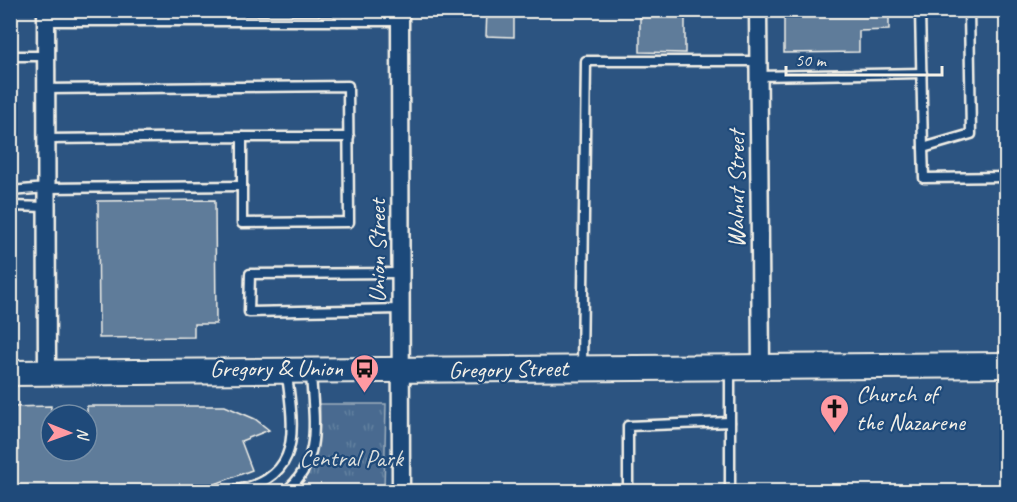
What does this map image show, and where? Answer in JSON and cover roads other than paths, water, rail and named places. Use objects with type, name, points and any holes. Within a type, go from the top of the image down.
[{"type":"main road","name":"Gregory Street","points":[[10,373],[1006,365]]},
{"type":"street","name":"Walnut Street","points":[[758,10],[761,367]]},
{"type":"street","points":[[46,16],[47,373]]},
{"type":"street","name":"Union Street","points":[[400,16],[401,492]]},
{"type":"lane","points":[[111,10],[111,21]]},
{"type":"lane","points":[[338,10],[339,21]]},
{"type":"lane","points":[[920,10],[924,178],[1006,177]]},
{"type":"lane","points":[[923,148],[971,134],[969,10]]},
{"type":"lane","points":[[46,16],[111,21],[339,21],[400,16]]},
{"type":"lane","points":[[10,56],[46,56]]},
{"type":"lane","points":[[582,369],[585,61],[759,69],[922,73]]},
{"type":"lane","points":[[46,90],[348,86],[349,222],[242,223],[242,137]]},
{"type":"lane","points":[[46,139],[349,137]]},
{"type":"lane","points":[[10,191],[47,188],[242,186]]},
{"type":"lane","points":[[10,206],[47,207]]},
{"type":"lane","points":[[401,273],[250,274],[249,312],[401,309]]},
{"type":"lane","points":[[730,367],[730,492]]},
{"type":"lane","points":[[227,492],[260,484],[278,473],[286,462],[292,434],[288,382],[282,372]]},
{"type":"lane","points":[[285,492],[302,474],[310,457],[314,428],[311,372]]},
{"type":"lane","points":[[628,492],[628,426],[730,422]]},
{"type":"place","name":"Gregory & Union","points":[[364,394]]},
{"type":"place","name":"Church of the Nazarene","points":[[835,434]]},
{"type":"park label","name":"Central Park","points":[[351,458]]}]
